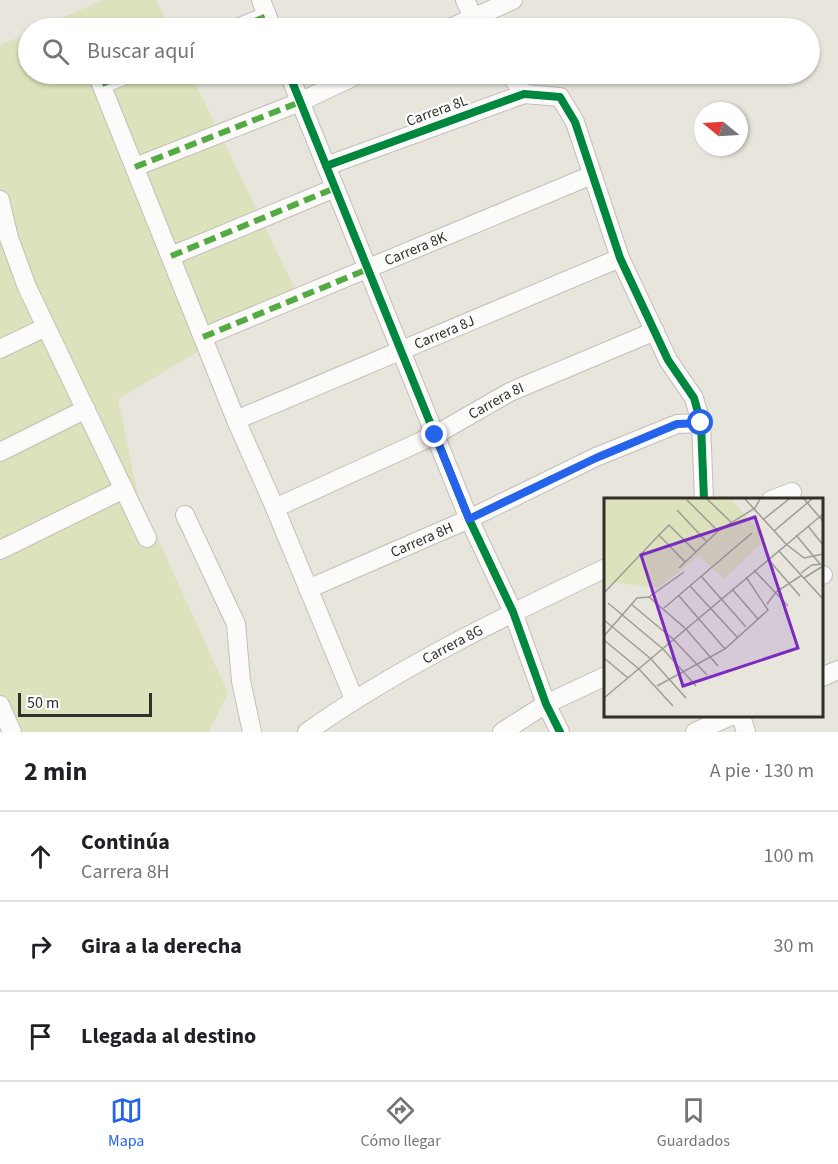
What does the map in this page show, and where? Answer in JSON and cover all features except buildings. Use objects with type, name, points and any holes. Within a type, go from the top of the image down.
[{"type":"street","points":[[465,0],[473,18]]},
{"type":"street","points":[[483,18],[513,0]]},
{"type":"street","points":[[254,18],[268,10]]},
{"type":"street","points":[[102,84],[236,420],[354,699]]},
{"type":"street","points":[[294,84],[469,519],[513,612],[546,704],[560,732]]},
{"type":"street","points":[[135,167],[300,102],[338,84]]},
{"type":"street","points":[[517,84],[524,94]]},
{"type":"street","name":"Carrera 8L","points":[[326,166],[524,94],[560,97],[575,122],[592,175]]},
{"type":"street","points":[[592,175],[621,258],[668,360],[694,398],[701,423],[704,498]]},
{"type":"street","name":"Carrera 8K","points":[[203,337],[592,175]]},
{"type":"street","points":[[171,256],[335,188]]},
{"type":"street","points":[[0,200],[4,240],[147,538]]},
{"type":"street","name":"Carrera 8J","points":[[236,420],[621,258]]},
{"type":"street","points":[[0,349],[46,327]]},
{"type":"street","name":"Carrera 8I","points":[[275,508],[435,435],[510,392],[655,332]]},
{"type":"street","points":[[0,452],[86,409]]},
{"type":"street","name":"Carrera 8H","points":[[308,589],[469,519],[616,449],[677,424],[701,423]]},
{"type":"street","points":[[0,550],[124,489]]},
{"type":"street","points":[[776,498],[792,492]]},
{"type":"street","points":[[185,515],[236,624],[240,681],[252,732]]},
{"type":"street","name":"Carrera 8G","points":[[306,732],[354,699],[513,612],[604,569]]},
{"type":"street","points":[[823,677],[838,670]]},
{"type":"street","points":[[502,732],[546,704],[604,677]]},
{"type":"street","points":[[0,705],[12,732]]},
{"type":"street","points":[[695,732],[729,717]]},
{"type":"street","points":[[741,717],[746,732]]},
{"type":"green space","points":[[103,0],[156,0],[165,18],[61,18]]},
{"type":"green space","points":[[18,37],[18,84],[196,84],[297,293],[118,399],[138,495],[228,693],[209,732],[0,732],[0,45]]},
{"type":"marked path","points":[[262,18],[267,16]]},
{"type":"marked path","points":[[135,167],[300,102]]},
{"type":"marked path","points":[[171,256],[335,188]]},
{"type":"marked path","points":[[203,337],[368,269]]},
{"type":"cycle path","points":[[293,84],[469,519],[513,612],[546,704],[560,732]]},
{"type":"cycle path","points":[[326,166],[524,94],[560,97],[575,122],[620,258],[668,360],[694,398],[701,423],[704,498]]},
{"type":"route","points":[[435,435],[469,519],[596,458],[677,424],[701,423]]}]
